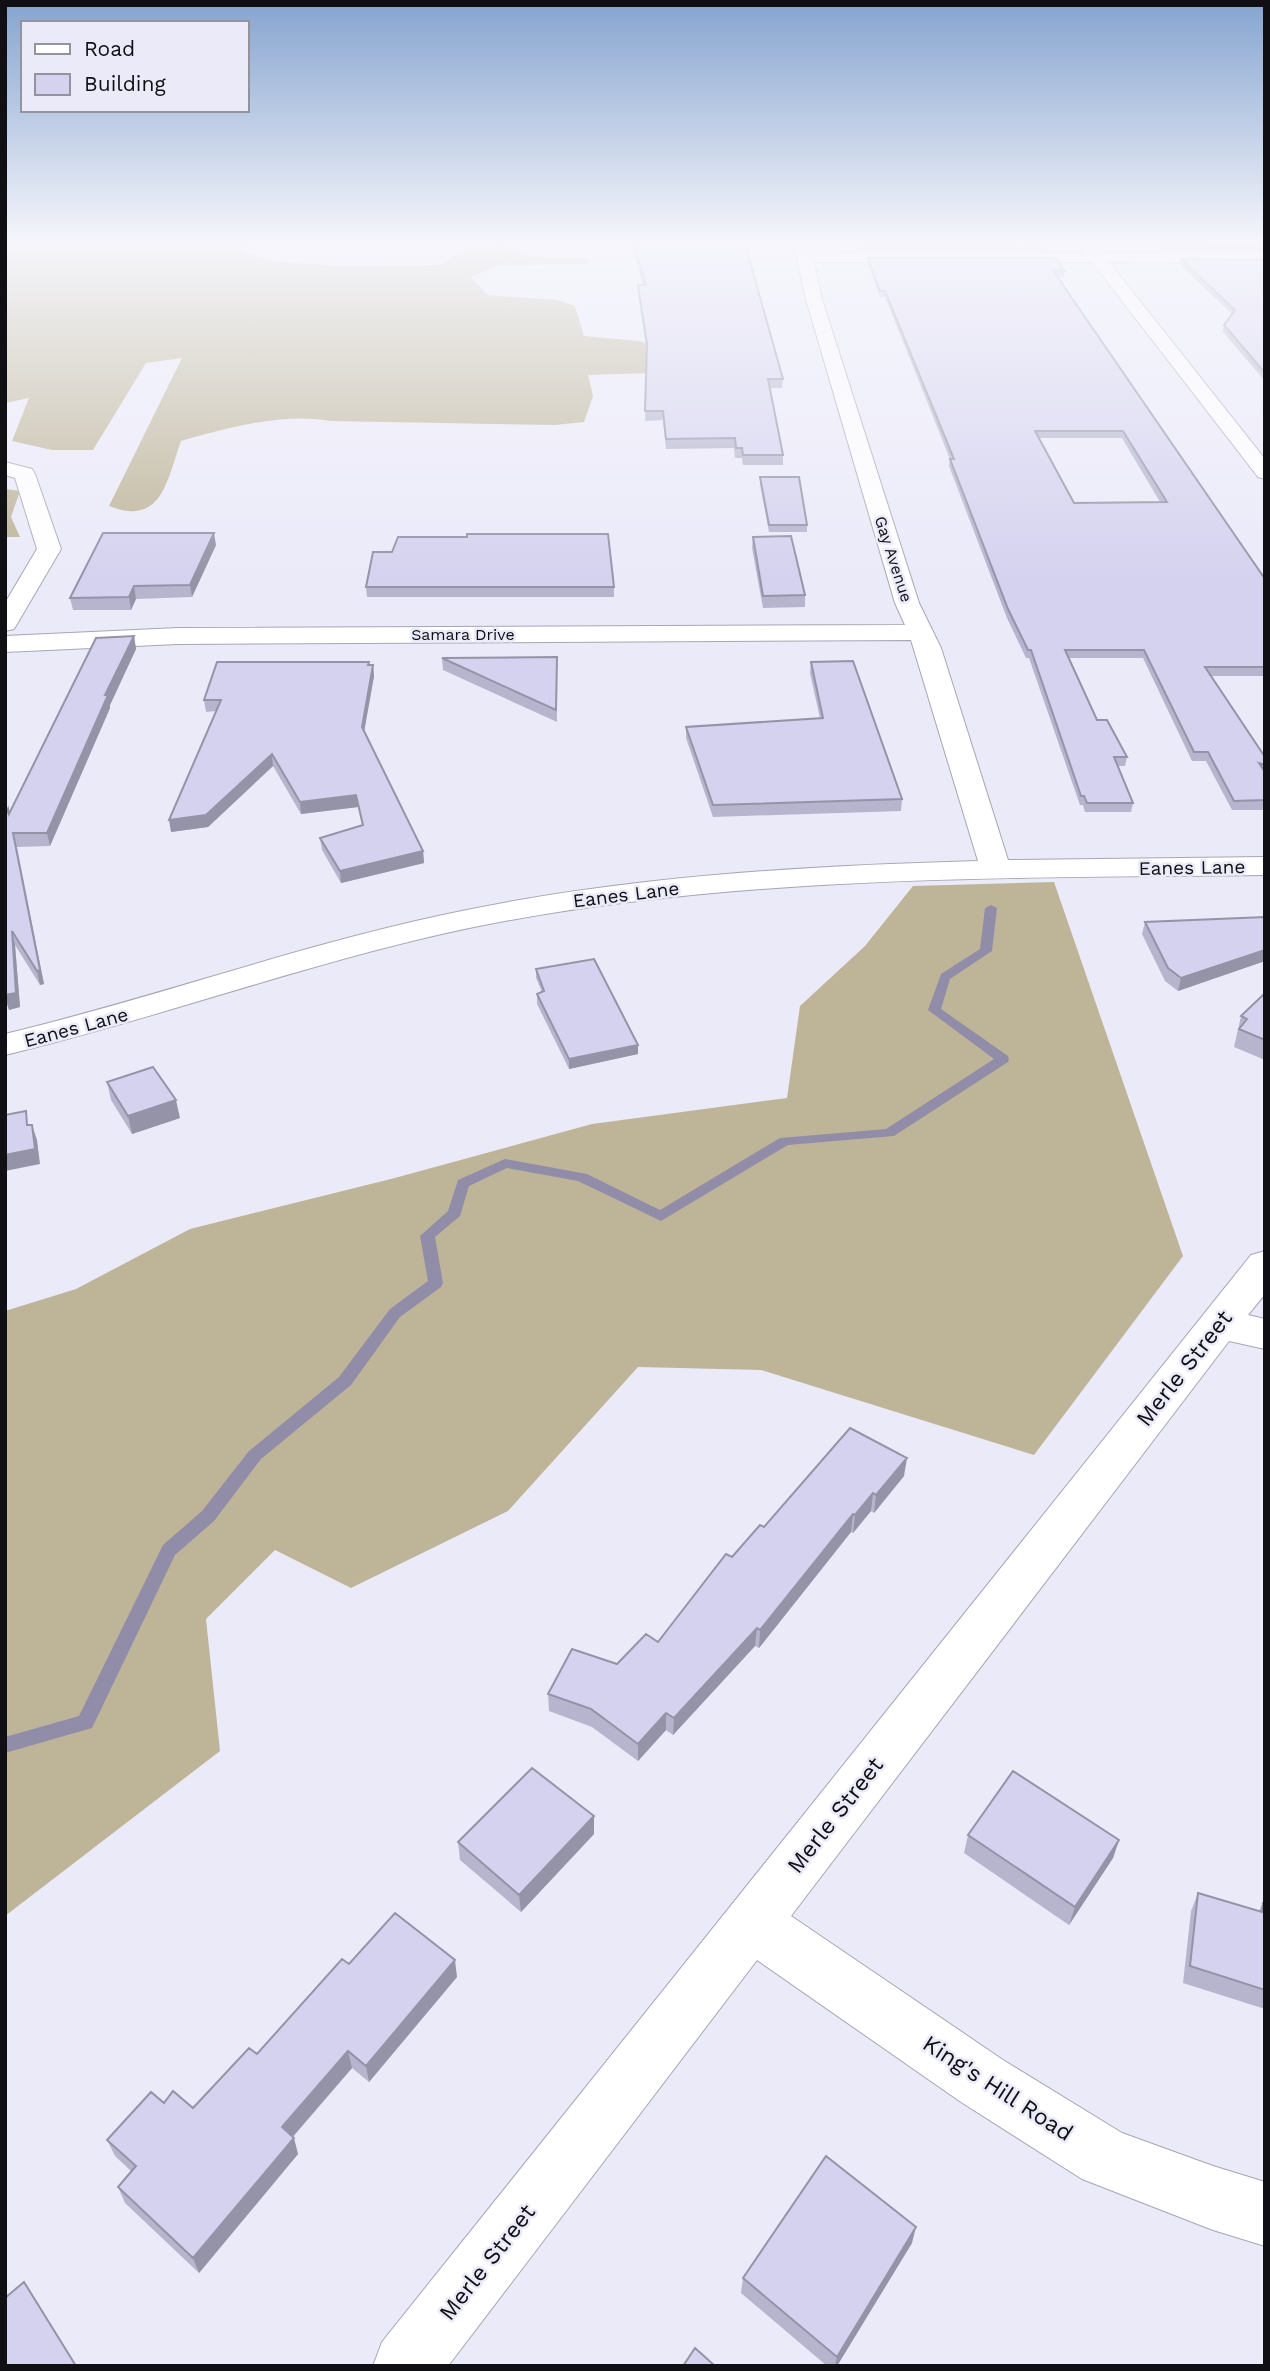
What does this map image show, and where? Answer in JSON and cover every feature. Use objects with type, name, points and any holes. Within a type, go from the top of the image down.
[{"type":"street","name":"Gay Avenue","points":[[831,355],[907,603],[928,649],[996,870]]},
{"type":"street","points":[[1174,355],[1265,473]]},
{"type":"street","points":[[5,468],[24,474],[48,549],[5,624]]},
{"type":"street","name":"Samara Drive","points":[[5,644],[178,636],[920,632]]},
{"type":"street","name":"Eanes Lane","points":[[5,1045],[78,1028],[312,957],[400,934],[512,911],[692,886],[845,875],[1265,866]]},
{"type":"street","name":"Merle Street","points":[[406,2366],[751,1922],[1242,1329],[1265,1265]]},
{"type":"street","name":"King's Hill Road","points":[[751,1922],[982,2081],[1104,2157],[1213,2199],[1265,2214]]},
{"type":"shaded area","points":[[5,355],[666,355],[683,372],[588,375],[593,396],[584,422],[555,425],[295,418],[217,431],[181,441],[160,496],[141,510],[127,511],[109,506],[182,358],[146,363],[93,450],[52,450],[12,441],[29,398],[5,403]]},
{"type":"shaded area","points":[[5,489],[20,491],[11,517],[20,537],[5,537]]},
{"type":"shaded area","points":[[1054,882],[1183,1256],[1034,1455],[761,1370],[638,1367],[508,1511],[351,1588],[275,1550],[206,1619],[220,1751],[5,1916],[5,1311],[76,1289],[190,1229],[391,1179],[592,1124],[787,1098],[800,1006],[865,946],[913,886]]},
{"type":"building","points":[[647,355],[776,355],[783,379],[768,379],[783,455],[743,455],[742,448],[736,448],[735,438],[666,439],[663,411],[645,411]]},
{"type":"building","points":[[911,355],[1111,355],[1265,579],[1265,667],[1205,667],[1265,757],[1265,765],[1259,763],[1265,772],[1265,800],[1234,801],[1208,752],[1194,752],[1144,650],[1065,650],[1097,720],[1107,720],[1127,757],[1114,757],[1133,803],[1087,803],[1084,796],[1081,796],[1031,650],[1028,650],[1008,609],[950,459],[954,459]],"holes":[[[1035,431],[1123,431],[1167,502],[1074,503]]]},
{"type":"building","points":[[1249,355],[1265,355],[1265,373]]},
{"type":"building","points":[[760,477],[799,477],[807,525],[769,525]]},
{"type":"building","points":[[103,533],[214,533],[190,585],[134,586],[129,597],[70,598]]},
{"type":"building","points":[[467,534],[608,534],[614,587],[366,587],[373,552],[392,552],[398,537],[467,537]]},
{"type":"building","points":[[791,536],[805,595],[763,596],[753,537]]},
{"type":"building","points":[[134,636],[105,695],[108,695],[47,833],[13,833],[40,970],[37,971],[12,931],[16,993],[5,995],[5,817],[8,809],[9,814],[96,638]]},
{"type":"building","points":[[557,657],[556,710],[442,658]]},
{"type":"building","points":[[853,661],[902,799],[713,805],[686,727],[823,718],[811,662]]},
{"type":"building","points":[[217,662],[369,662],[368,665],[373,665],[362,727],[423,851],[340,871],[320,838],[363,825],[356,795],[300,802],[272,754],[206,815],[169,820],[221,700],[204,700]]},
{"type":"building","points":[[1265,917],[1265,950],[1181,978],[1168,968],[1145,922]]},
{"type":"building","points":[[594,959],[638,1045],[569,1059],[537,994],[544,991],[536,969]]},
{"type":"building","points":[[1265,993],[1265,1040],[1239,1029],[1247,1019],[1241,1016]]},
{"type":"building","points":[[153,1067],[176,1100],[128,1116],[107,1082]]},
{"type":"building","points":[[26,1111],[27,1125],[32,1125],[35,1149],[5,1155],[5,1115]]},
{"type":"building","points":[[850,1428],[907,1458],[876,1495],[873,1493],[855,1515],[853,1514],[760,1630],[757,1628],[674,1718],[666,1713],[638,1744],[591,1709],[548,1694],[572,1649],[617,1664],[646,1634],[658,1642],[726,1554],[732,1557],[760,1525],[764,1527]]},
{"type":"building","points":[[532,1768],[594,1816],[519,1895],[458,1842]]},
{"type":"building","points":[[1013,1771],[1119,1840],[1075,1907],[968,1835]]},
{"type":"building","points":[[1198,1893],[1262,1912],[1265,1903],[1265,1990],[1190,1966]]},
{"type":"building","points":[[395,1913],[455,1960],[366,2066],[348,2051],[282,2127],[294,2138],[193,2258],[118,2187],[136,2166],[107,2140],[151,2092],[164,2103],[173,2091],[193,2108],[249,2048],[257,2054],[342,1959],[349,1964]]},
{"type":"building","points":[[826,2156],[916,2227],[837,2357],[743,2278]]},
{"type":"building","points":[[24,2282],[76,2366],[5,2366],[5,2298]]},
{"type":"building","points":[[695,2348],[715,2366],[683,2366]]},
{"type":"waterway","points":[[5,1745],[85,1722],[169,1550],[208,1516],[255,1455],[345,1381],[395,1313],[436,1283],[427,1236],[455,1213],[463,1183],[505,1163],[582,1177],[661,1216],[785,1141],[889,1133],[1003,1059],[934,1010],[945,977],[986,951],[991,908]]}]
